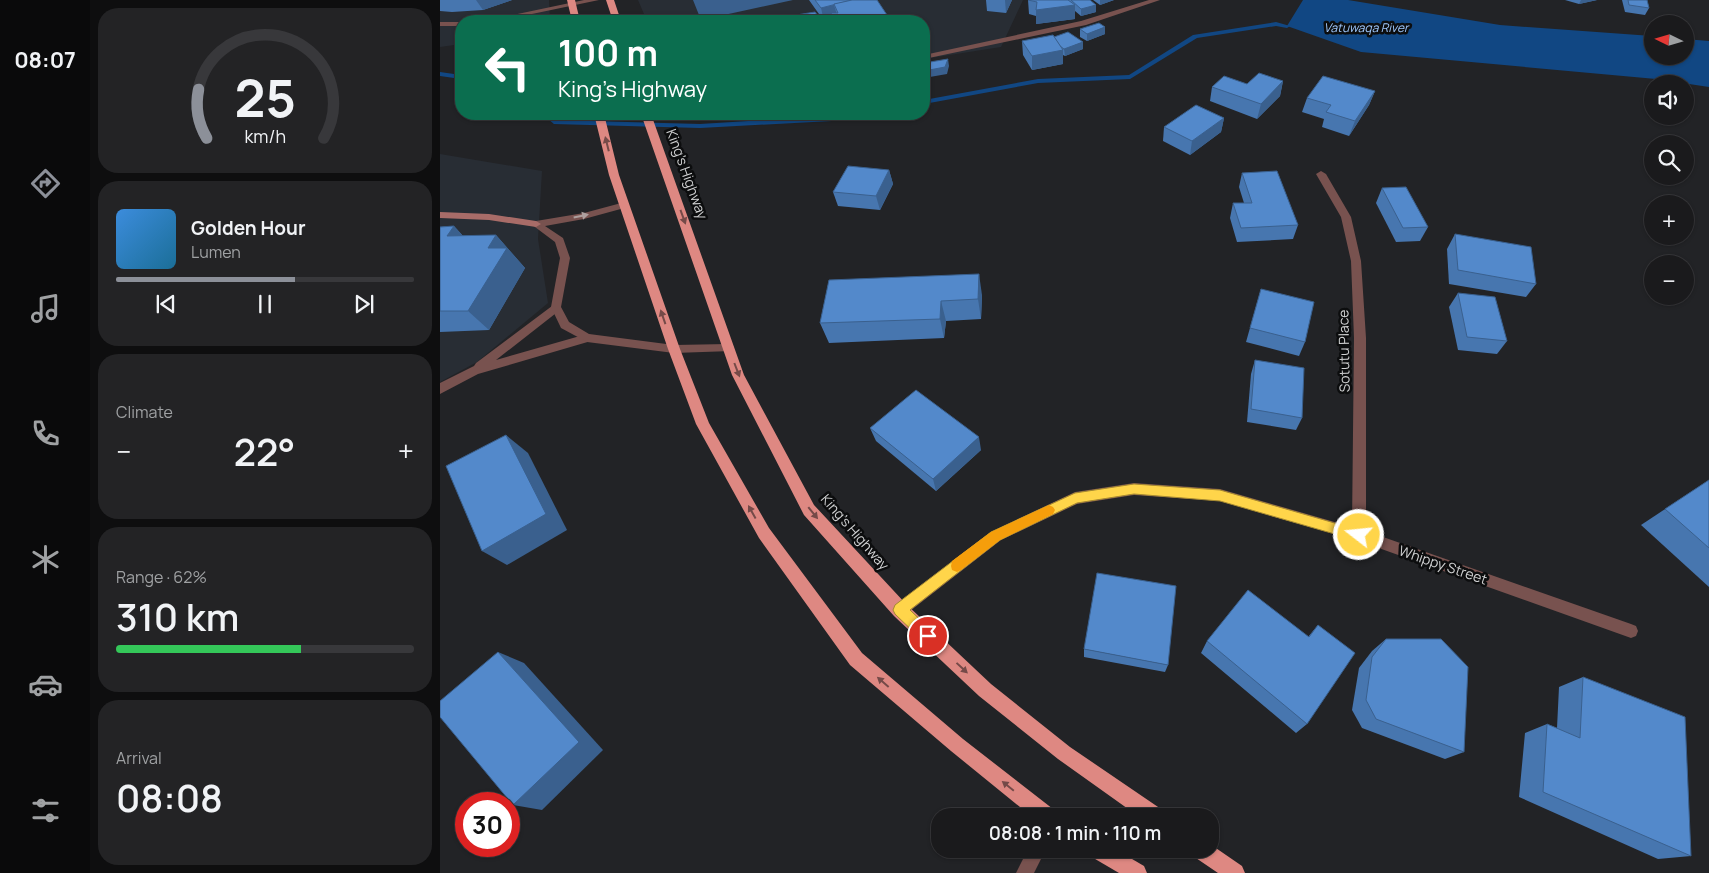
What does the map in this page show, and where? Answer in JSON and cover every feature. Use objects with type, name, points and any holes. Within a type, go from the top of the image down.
[{"type":"highway","points":[[610,0],[615,15]]},
{"type":"highway","points":[[571,2],[574,15]]},
{"type":"highway","points":[[600,120],[614,175],[674,349],[703,424],[764,533],[856,659],[957,745],[1036,808]]},
{"type":"highway","name":"King's Highway","points":[[648,120],[738,376],[809,510],[900,610],[985,690],[1064,753],[1143,808]]},
{"type":"highway","points":[[1112,858],[1137,873]]},
{"type":"highway","points":[[1213,858],[1235,873]]},
{"type":"main road","points":[[440,215],[489,217],[536,224]]},
{"type":"street","points":[[514,15],[571,2],[595,0]]},
{"type":"street","points":[[930,56],[1083,22],[1156,0]]},
{"type":"street","points":[[440,24],[455,24]]},
{"type":"street","name":"Sotutu Place","points":[[1321,174],[1346,217],[1356,261],[1360,338],[1359,535]]},
{"type":"street","points":[[536,224],[584,216],[625,205]]},
{"type":"street","points":[[536,224],[560,240],[566,258],[556,307],[565,324],[587,338]]},
{"type":"street","points":[[440,389],[474,371],[556,307]]},
{"type":"street","points":[[474,371],[587,338],[674,349],[728,348]]},
{"type":"street","name":"Whippy Street","points":[[900,610],[996,536],[1075,498],[1134,489],[1220,495],[1359,535],[1631,631]]},
{"type":"street","points":[[1025,873],[1032,858]]},
{"type":"shaded area","points":[[440,0],[549,0],[550,15],[455,15],[455,45],[440,47]]},
{"type":"shaded area","points":[[638,0],[1023,0],[1001,47],[930,58],[930,15],[644,15]]},
{"type":"shaded area","points":[[440,154],[542,171],[538,239],[548,303],[477,362],[440,382]]},
{"type":"water","name":"Vatuwaqa River","points":[[1303,0],[1348,0],[1500,25],[1644,35],[1644,65],[1694,65],[1694,40],[1709,41],[1709,87],[1694,85],[1694,75],[1644,75],[1644,78],[1361,52],[1287,26]]},
{"type":"building","points":[[815,0],[852,0],[821,8]]},
{"type":"building","points":[[852,0],[877,0],[887,15],[832,15],[831,13],[838,13],[834,4]]},
{"type":"building","points":[[1028,0],[1068,0],[1075,5],[1036,10],[1037,2]]},
{"type":"building","points":[[1071,0],[1090,0],[1096,5],[1081,9]]},
{"type":"building","points":[[1628,0],[1647,0],[1649,8],[1629,5]]},
{"type":"building","points":[[815,12],[817,15],[796,15]]},
{"type":"building","points":[[1099,23],[1105,27],[1087,34],[1080,29]]},
{"type":"building","points":[[1068,32],[1083,42],[1064,49],[1054,37]]},
{"type":"building","points":[[1053,35],[1063,50],[1032,56],[1022,41]]},
{"type":"building","points":[[948,59],[945,67],[930,70],[930,62]]},
{"type":"building","points":[[1259,73],[1283,81],[1261,104],[1212,87],[1224,76],[1247,84]]},
{"type":"building","points":[[1323,76],[1375,91],[1355,121],[1326,112],[1331,105],[1307,98]]},
{"type":"building","points":[[1196,105],[1224,118],[1192,141],[1164,127]]},
{"type":"building","points":[[848,166],[889,170],[876,196],[833,192]]},
{"type":"building","points":[[1277,171],[1298,225],[1241,228],[1233,203],[1252,203],[1242,173]]},
{"type":"building","points":[[1406,187],[1428,227],[1403,228],[1382,188]]},
{"type":"building","points":[[454,226],[447,236],[496,235],[488,248],[507,248],[468,311],[440,311],[440,227]]},
{"type":"building","points":[[1455,234],[1531,247],[1536,284],[1458,270]]},
{"type":"building","points":[[979,274],[978,299],[941,301],[940,319],[820,323],[829,280]]},
{"type":"building","points":[[1261,289],[1314,302],[1305,342],[1250,328]]},
{"type":"building","points":[[1458,293],[1495,297],[1507,341],[1467,337]]},
{"type":"building","points":[[1255,360],[1304,368],[1302,418],[1251,409]]},
{"type":"building","points":[[916,390],[979,437],[933,479],[870,428]]},
{"type":"building","points":[[506,435],[546,514],[482,551],[446,466]]},
{"type":"building","points":[[1709,480],[1709,548],[1665,509]]},
{"type":"building","points":[[1097,573],[1176,586],[1168,665],[1084,649]]},
{"type":"building","points":[[1248,590],[1309,637],[1318,625],[1355,653],[1307,724],[1207,641]]},
{"type":"building","points":[[1386,639],[1441,639],[1468,667],[1464,752],[1376,719],[1366,700],[1372,657]]},
{"type":"building","points":[[498,652],[579,742],[520,798],[520,792],[502,792],[440,717],[440,701]]},
{"type":"building","points":[[1583,677],[1685,717],[1691,856],[1543,792],[1547,724],[1580,738]]},
{"type":"waterway","points":[[930,101],[1038,81],[1130,77],[1195,36],[1276,24],[1287,26]]},
{"type":"waterway","points":[[440,74],[455,76]]},
{"type":"waterway","points":[[552,120],[554,122],[700,126],[813,120]]},
{"type":"slow traffic","points":[[957,566],[996,536],[1049,510]]},
{"type":"route","points":[[928,636],[900,610],[996,536],[1075,498],[1134,489],[1220,495],[1359,535]]}]
